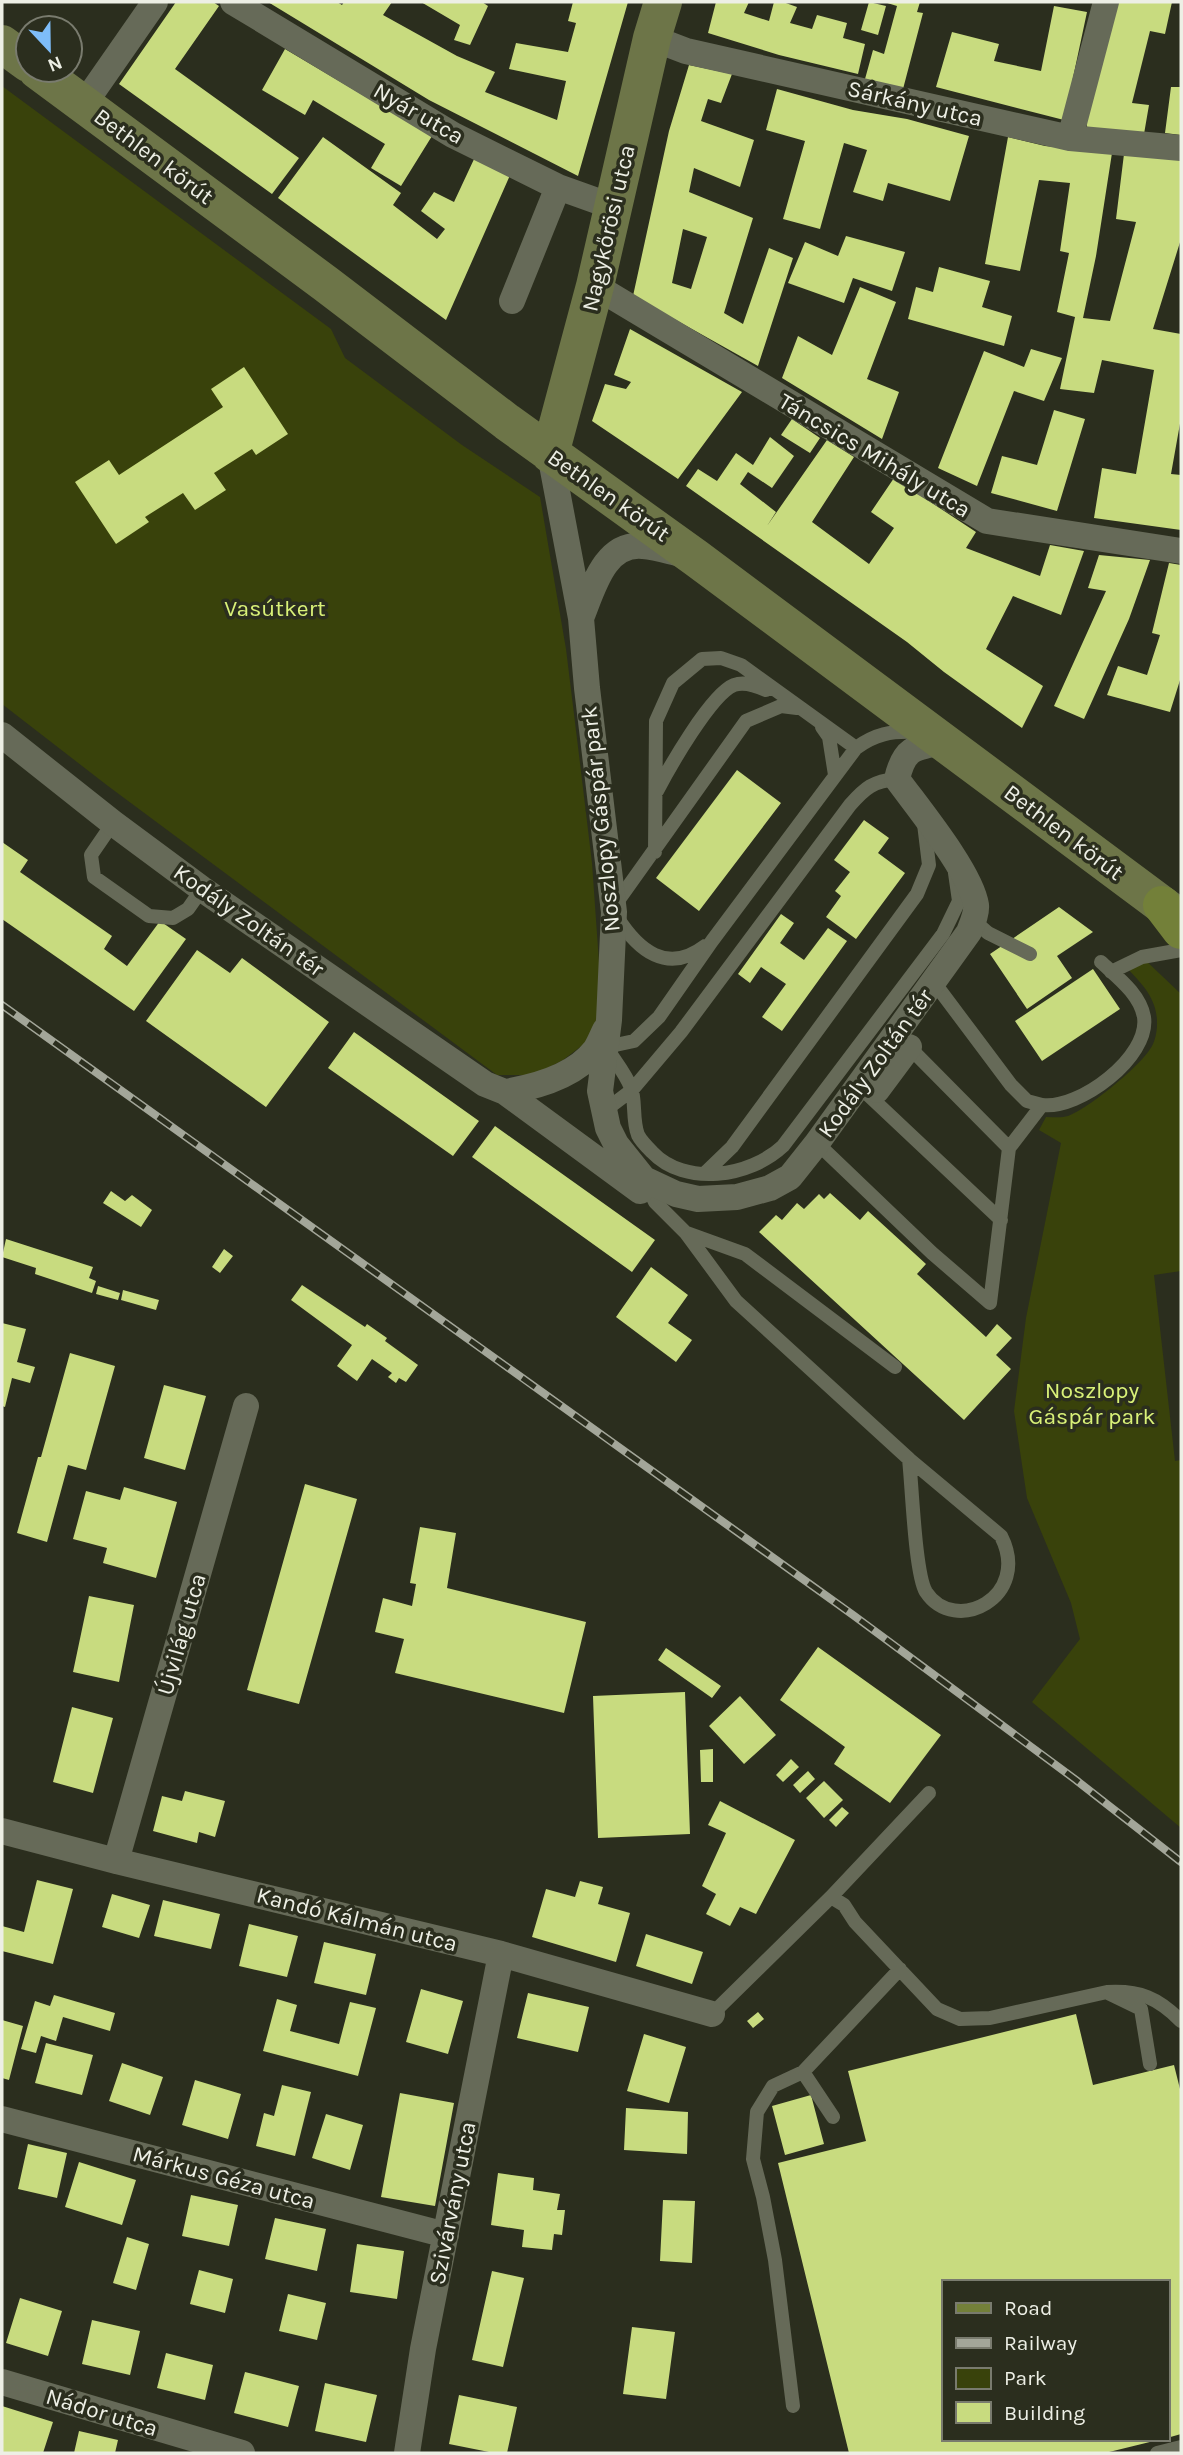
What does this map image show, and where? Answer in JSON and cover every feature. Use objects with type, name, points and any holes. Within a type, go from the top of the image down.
[{"type":"street","points":[[84,104],[155,2]]},
{"type":"street","name":"Nyár utca","points":[[233,2],[453,135],[558,187],[614,207]]},
{"type":"street","name":"Nagykőrösi utca","points":[[550,454],[595,286],[652,38],[663,2]]},
{"type":"street","points":[[1070,138],[1106,2]]},
{"type":"street","name":"Sárkány utca","points":[[652,38],[686,51],[1070,138],[1181,148]]},
{"type":"street","name":"Bethlen körút","points":[[56,84],[550,454],[938,737],[1175,918]]},
{"type":"street","points":[[512,301],[558,187]]},
{"type":"street","name":"Táncsics Mihály utca","points":[[595,286],[987,521],[1181,551]]},
{"type":"street","name":"Noszlopy Gáspár park","points":[[550,454],[581,618],[614,910],[610,1020],[606,1047]]},
{"type":"street","name":"Noszlopy Gáspár park","points":[[581,618],[605,562],[620,550],[641,546],[696,558]]},
{"type":"street","name":"Kodály Zoltán tér","points":[[2,735],[202,889],[485,1084],[505,1092],[586,1149],[647,1176],[676,1194],[698,1199],[737,1197],[770,1188],[790,1177],[823,1149],[902,1040],[933,981],[969,932],[980,926]]},
{"type":"street","points":[[938,737],[901,759],[897,779],[953,857],[971,887],[980,926]]},
{"type":"street","points":[[505,1092],[546,1082],[575,1068],[595,1050],[610,1020]]},
{"type":"street","name":"Kodály Zoltán tér","points":[[606,1047],[600,1091],[603,1112],[612,1136],[694,1223],[774,1201],[795,1189],[816,1172],[823,1149]]},
{"type":"street","name":"Kodály Zoltán tér","points":[[586,1149],[647,1176]]},
{"type":"street","name":"Újvilág utca","points":[[116,1861],[246,1406]]},
{"type":"street","name":"Kandó Kálmán utca","points":[[2,1830],[116,1861],[501,1954],[712,2014]]},
{"type":"street","name":"Szivárvány utca","points":[[407,2453],[423,2349],[501,1954]]},
{"type":"street","name":"Márkus Géza utca","points":[[2,2119],[446,2235]]},
{"type":"street","name":"Nádor utca","points":[[2,2382],[242,2453]]},
{"type":"lane","points":[[654,852],[656,721],[673,683],[702,659],[722,657],[741,665],[780,696]]},
{"type":"lane","points":[[656,794],[674,758],[720,695],[736,684],[754,684],[780,696],[856,748]]},
{"type":"lane","points":[[712,941],[696,953],[682,957],[669,958],[651,954],[630,938],[614,910],[746,721],[781,706],[802,709]]},
{"type":"lane","points":[[817,720],[830,737],[835,775]]},
{"type":"lane","points":[[938,737],[895,731],[873,736],[856,748],[712,941],[659,1017],[634,1041],[606,1047],[632,1090],[633,1112],[647,1176],[686,1172],[704,1174],[752,1166],[772,1157],[783,1146],[943,934],[958,901],[953,857]]},
{"type":"lane","points":[[603,1112],[632,1090],[681,1032],[863,791],[880,780],[897,779]]},
{"type":"lane","points":[[704,1174],[732,1147],[917,894],[929,865],[923,814]]},
{"type":"lane","points":[[113,823],[91,855],[94,877],[149,916],[173,918],[188,909],[202,889]]},
{"type":"lane","points":[[980,926],[1030,954]]},
{"type":"lane","points":[[933,981],[1011,1085],[1027,1101],[1055,1107],[1083,1096],[1122,1066],[1140,1042],[1144,1019],[1138,1000],[1106,967],[1181,950]]},
{"type":"lane","points":[[902,1040],[1009,1148]]},
{"type":"lane","points":[[864,1092],[1001,1220]]},
{"type":"lane","points":[[823,1149],[922,1244],[990,1303],[1009,1148],[1042,1105]]},
{"type":"lane","points":[[694,1223],[745,1254],[895,1367]]},
{"type":"lane","points":[[694,1223],[736,1301],[909,1459],[1001,1536],[1010,1561],[1009,1574],[995,1598],[984,1605],[958,1610],[933,1600],[925,1590],[918,1557],[909,1459]]},
{"type":"lane","points":[[712,2014],[831,1897],[929,1793]]},
{"type":"lane","points":[[831,1897],[844,1905],[855,1922],[937,2009],[960,2019],[990,2018],[1107,1992],[1123,1991],[1142,1994],[1157,2001],[1181,2021]]},
{"type":"lane","points":[[793,2406],[775,2260],[753,2159],[757,2112],[773,2086],[803,2072],[900,1969]]},
{"type":"lane","points":[[1107,1992],[1141,2009],[1150,2064]]},
{"type":"lane","points":[[803,2072],[833,2116]]},
{"type":"lane","points":[[1157,2453],[1181,2447]]},
{"type":"green space","name":"Vasútkert","points":[[2,86],[331,329],[345,358],[462,445],[540,497],[566,649],[579,755],[592,863],[602,1005],[592,1038],[563,1060],[534,1075],[497,1075],[2,704]]},
{"type":"green space","name":"Noszlopy Gáspár park","points":[[1142,957],[1181,994],[1181,1271],[1154,1275],[1175,1461],[1181,1460],[1181,1828],[1032,1702],[1080,1639],[1071,1603],[1027,1498],[1014,1411],[1026,1318],[1061,1143],[1039,1130],[1046,1117],[1068,1116],[1101,1096],[1126,1075],[1152,1046],[1157,1027],[1155,1007],[1147,992],[1124,965]]},
{"type":"building","points":[[176,2],[213,2],[219,6],[175,69],[299,158],[272,194],[119,84]]},
{"type":"building","points":[[268,2],[337,2],[342,5],[344,2],[392,2],[383,15],[457,56],[495,72],[485,92],[557,120],[566,81],[509,69],[516,43],[568,52],[576,23],[568,21],[573,2],[628,2],[578,176],[429,100]]},
{"type":"building","points":[[421,2],[482,2],[488,6],[470,45],[454,40],[460,25]]},
{"type":"building","points":[[716,2],[749,2],[744,13],[769,21],[774,2],[783,2],[797,7],[790,23],[812,29],[817,15],[847,23],[843,38],[865,44],[858,74],[779,55],[708,33]]},
{"type":"building","points":[[869,2],[886,6],[878,35],[861,30]]},
{"type":"building","points":[[884,2],[920,2],[917,12],[923,13],[903,89],[865,79],[873,50],[884,54],[897,6]]},
{"type":"building","points":[[1115,2],[1172,2],[1165,34],[1150,31],[1132,103],[1149,105],[1144,134],[1088,129],[1084,117]]},
{"type":"building","points":[[1054,6],[1087,12],[1064,120],[936,87],[952,32],[999,44],[994,61],[1041,71]]},
{"type":"building","points":[[285,49],[432,136],[401,186],[371,168],[385,144],[313,100],[305,115],[262,90]]},
{"type":"building","points":[[689,65],[732,74],[721,103],[708,99],[701,121],[754,140],[740,187],[694,168],[689,192],[753,218],[724,313],[743,324],[769,248],[793,258],[758,366],[633,296],[669,131]],"holes":[[[683,229],[707,237],[691,289],[672,283]]]},
{"type":"building","points":[[1171,87],[1181,87],[1181,135],[1165,133]]},
{"type":"building","points":[[777,89],[853,110],[907,119],[969,136],[950,201],[888,183],[883,201],[853,192],[867,150],[844,143],[820,229],[783,219],[805,141],[766,130]]},
{"type":"building","points":[[323,137],[401,193],[393,205],[437,239],[445,229],[421,211],[434,192],[454,202],[475,157],[511,173],[446,320],[278,198]]},
{"type":"building","points":[[1008,137],[1045,146],[1112,153],[1083,318],[1110,321],[1136,222],[1116,219],[1124,154],[1181,160],[1181,239],[1153,329],[1181,334],[1181,418],[1171,474],[1181,475],[1181,530],[1094,518],[1102,468],[1136,474],[1154,370],[1102,360],[1094,393],[1060,389],[1075,317],[1057,312],[1069,253],[1060,251],[1070,183],[1039,180],[1020,271],[985,264]]},
{"type":"building","points":[[846,236],[905,252],[892,291],[853,278],[844,303],[788,283],[805,242],[838,256]]},
{"type":"building","points":[[939,267],[990,281],[982,307],[1012,316],[1004,346],[908,319],[916,287],[933,292]]},
{"type":"building","points":[[860,287],[896,302],[867,379],[899,392],[882,439],[782,378],[798,336],[832,355]]},
{"type":"building","points":[[630,329],[742,392],[678,479],[592,421],[605,384],[626,389],[631,382],[614,375]]},
{"type":"building","points":[[1031,349],[1062,358],[1044,401],[1014,391],[977,486],[938,468],[984,351],[1024,367]]},
{"type":"building","points":[[244,367],[288,434],[256,455],[252,449],[214,473],[226,490],[195,510],[183,493],[145,517],[149,522],[116,544],[75,482],[109,460],[119,475],[223,407],[211,389]]},
{"type":"building","points":[[1054,410],[1085,419],[1057,511],[991,493],[1002,456],[1037,465]]},
{"type":"building","points":[[792,419],[820,438],[810,453],[781,435]]},
{"type":"building","points":[[770,437],[794,456],[772,488],[748,472],[740,484],[776,512],[767,526],[827,440],[854,457],[812,522],[869,564],[894,528],[871,512],[894,478],[976,532],[966,548],[1040,576],[1050,545],[1084,551],[1061,615],[1013,596],[986,649],[1043,686],[1022,728],[907,642],[686,486],[698,469],[717,481],[736,453],[753,465]]},
{"type":"building","points":[[1099,555],[1150,560],[1129,619],[1084,719],[1054,706],[1106,591],[1088,588]]},
{"type":"building","points":[[1169,563],[1181,565],[1181,677],[1170,712],[1107,695],[1118,666],[1147,675],[1160,635],[1152,633]]},
{"type":"building","points":[[737,770],[781,803],[699,911],[656,878]]},
{"type":"building","points":[[864,820],[889,838],[878,853],[905,873],[856,939],[826,917],[841,896],[835,891],[850,872],[834,860]]},
{"type":"building","points":[[2,842],[28,860],[20,872],[112,936],[104,949],[127,966],[160,921],[186,939],[134,1011],[2,919]]},
{"type":"building","points":[[1059,907],[1093,932],[1057,956],[1072,978],[1027,1009],[990,954]]},
{"type":"building","points":[[781,914],[794,923],[780,943],[804,960],[828,928],[847,941],[782,1031],[762,1017],[786,984],[761,967],[750,983],[738,974]]},
{"type":"building","points":[[197,950],[230,973],[242,958],[329,1022],[266,1107],[146,1021]]},
{"type":"building","points":[[1093,969],[1120,1009],[1042,1061],[1015,1021]]},
{"type":"building","points":[[354,1032],[479,1121],[453,1156],[328,1068]]},
{"type":"building","points":[[495,1126],[655,1240],[632,1272],[472,1157]]},
{"type":"building","points":[[111,1191],[125,1201],[132,1195],[152,1210],[141,1227],[103,1203]]},
{"type":"building","points":[[830,1193],[860,1220],[868,1211],[926,1264],[917,1274],[986,1337],[997,1324],[1012,1338],[996,1355],[1011,1369],[964,1420],[759,1232],[776,1215],[782,1220],[797,1203],[804,1209],[819,1194],[824,1199]]},
{"type":"building","points":[[6,1239],[93,1267],[89,1278],[96,1281],[92,1293],[35,1274],[36,1268],[2,1257]]},
{"type":"building","points":[[224,1249],[233,1256],[220,1273],[212,1267]]},
{"type":"building","points":[[651,1267],[688,1295],[668,1323],[692,1340],[676,1362],[616,1317]]},
{"type":"building","points":[[302,1285],[365,1327],[367,1324],[418,1365],[406,1382],[399,1378],[396,1383],[388,1377],[392,1373],[372,1359],[357,1381],[337,1366],[352,1345],[291,1300]]},
{"type":"building","points":[[98,1286],[120,1293],[118,1300],[96,1294]]},
{"type":"building","points":[[123,1290],[159,1300],[156,1310],[121,1300]]},
{"type":"building","points":[[2,1323],[26,1329],[17,1362],[35,1367],[30,1383],[12,1378],[5,1407],[2,1406]]},
{"type":"building","points":[[70,1353],[115,1366],[86,1470],[68,1465],[47,1542],[17,1533]]},
{"type":"building","points":[[164,1385],[206,1396],[185,1470],[144,1458]]},
{"type":"building","points":[[305,1484],[357,1499],[299,1704],[247,1690]]},
{"type":"building","points":[[124,1487],[177,1502],[156,1578],[103,1563],[107,1548],[73,1539],[86,1491],[120,1500]]},
{"type":"building","points":[[420,1527],[456,1533],[447,1588],[586,1622],[564,1713],[395,1673],[404,1639],[375,1632],[383,1598],[412,1606],[416,1584],[410,1583]]},
{"type":"building","points":[[89,1596],[134,1605],[119,1682],[73,1672]]},
{"type":"building","points":[[818,1647],[941,1735],[890,1803],[834,1764],[845,1747],[780,1700]]},
{"type":"building","points":[[666,1648],[721,1686],[712,1698],[658,1660]]},
{"type":"building","points":[[685,1692],[690,1834],[598,1838],[593,1696]]},
{"type":"building","points":[[740,1696],[776,1735],[744,1764],[709,1726]]},
{"type":"building","points":[[72,1707],[113,1718],[93,1793],[53,1782]]},
{"type":"building","points":[[713,1749],[713,1782],[701,1782],[700,1750]]},
{"type":"building","points":[[791,1759],[799,1767],[783,1782],[776,1775]]},
{"type":"building","points":[[808,1771],[815,1779],[800,1793],[793,1785]]},
{"type":"building","points":[[824,1781],[843,1800],[824,1818],[806,1798]]},
{"type":"building","points":[[185,1791],[225,1801],[215,1837],[199,1832],[197,1843],[153,1831],[162,1796],[182,1801]]},
{"type":"building","points":[[720,1801],[795,1840],[756,1914],[740,1907],[730,1926],[706,1914],[716,1894],[702,1886],[726,1833],[708,1825]]},
{"type":"building","points":[[842,1807],[849,1813],[836,1827],[829,1820]]},
{"type":"building","points":[[37,1880],[73,1889],[53,1964],[2,1951],[2,1926],[24,1932]]},
{"type":"building","points":[[580,1881],[603,1887],[598,1904],[630,1913],[616,1962],[532,1937],[546,1889],[575,1897]]},
{"type":"building","points":[[112,1894],[150,1905],[139,1938],[102,1927]]},
{"type":"building","points":[[163,1900],[220,1914],[211,1949],[154,1936]]},
{"type":"building","points":[[249,1924],[298,1936],[287,1977],[239,1966]]},
{"type":"building","points":[[646,1934],[703,1952],[692,1984],[636,1966]]},
{"type":"building","points":[[324,1942],[376,1954],[366,1995],[314,1983]]},
{"type":"building","points":[[421,1989],[463,2001],[448,2054],[406,2042]]},
{"type":"building","points":[[528,1993],[589,2007],[578,2052],[517,2038]]},
{"type":"building","points":[[54,1995],[115,2013],[110,2031],[63,2017],[56,2041],[41,2036],[36,2053],[21,2049],[35,2001],[50,2006]]},
{"type":"building","points":[[277,1999],[297,2005],[290,2031],[339,2044],[350,2002],[376,2008],[358,2076],[263,2051]]},
{"type":"building","points":[[758,2012],[764,2019],[753,2028],[747,2021]]},
{"type":"building","points":[[1076,2014],[1093,2085],[1174,2065],[1181,2093],[1181,2434],[1169,2437],[1169,2280],[942,2280],[942,2441],[1154,2441],[1105,2453],[849,2453],[778,2163],[866,2141],[848,2071]]},
{"type":"building","points":[[2,2020],[23,2026],[9,2080],[2,2078]]},
{"type":"building","points":[[644,2034],[686,2047],[669,2103],[627,2091]]},
{"type":"building","points":[[46,2043],[93,2055],[82,2095],[35,2083]]},
{"type":"building","points":[[122,2063],[163,2077],[150,2115],[109,2101]]},
{"type":"building","points":[[195,2080],[241,2094],[228,2139],[182,2125]]},
{"type":"building","points":[[282,2085],[311,2092],[295,2156],[256,2146],[264,2113],[274,2116]]},
{"type":"building","points":[[400,2093],[454,2103],[435,2206],[381,2197]]},
{"type":"building","points":[[811,2095],[824,2144],[785,2155],[772,2106]]},
{"type":"building","points":[[626,2108],[688,2112],[687,2154],[624,2150]]},
{"type":"building","points":[[326,2114],[363,2125],[350,2170],[312,2158]]},
{"type":"building","points":[[28,2144],[67,2153],[57,2198],[18,2189]]},
{"type":"building","points":[[79,2162],[136,2180],[122,2225],[65,2207]]},
{"type":"building","points":[[498,2173],[534,2178],[533,2190],[560,2194],[557,2210],[565,2210],[562,2235],[554,2234],[552,2250],[522,2247],[524,2230],[491,2225]]},
{"type":"building","points":[[191,2195],[238,2205],[229,2246],[182,2236]]},
{"type":"building","points":[[663,2200],[695,2201],[692,2263],[660,2261]]},
{"type":"building","points":[[275,2218],[326,2229],[317,2271],[265,2259]]},
{"type":"building","points":[[127,2237],[149,2244],[136,2290],[113,2283]]},
{"type":"building","points":[[357,2244],[404,2251],[397,2299],[350,2292]]},
{"type":"building","points":[[199,2270],[233,2279],[225,2313],[190,2304]]},
{"type":"building","points":[[492,2271],[524,2278],[503,2367],[472,2360]]},
{"type":"building","points":[[288,2294],[326,2303],[317,2340],[279,2331]]},
{"type":"building","points":[[20,2298],[62,2311],[48,2356],[6,2343]]},
{"type":"building","points":[[92,2320],[140,2331],[130,2375],[82,2364]]},
{"type":"building","points":[[632,2327],[675,2332],[666,2399],[623,2394]]},
{"type":"building","points":[[166,2353],[213,2365],[205,2400],[157,2388]]},
{"type":"building","points":[[245,2372],[299,2386],[288,2427],[234,2413]]},
{"type":"building","points":[[325,2383],[377,2395],[366,2442],[315,2431]]},
{"type":"building","points":[[459,2395],[517,2407],[507,2453],[449,2444]]},
{"type":"building","points":[[2,2406],[53,2422],[43,2453],[2,2452]]},
{"type":"building","points":[[79,2431],[118,2440],[115,2453],[74,2453]]},
{"type":"railway","points":[[2,1005],[853,1615],[1076,1780],[1181,1862]]}]
